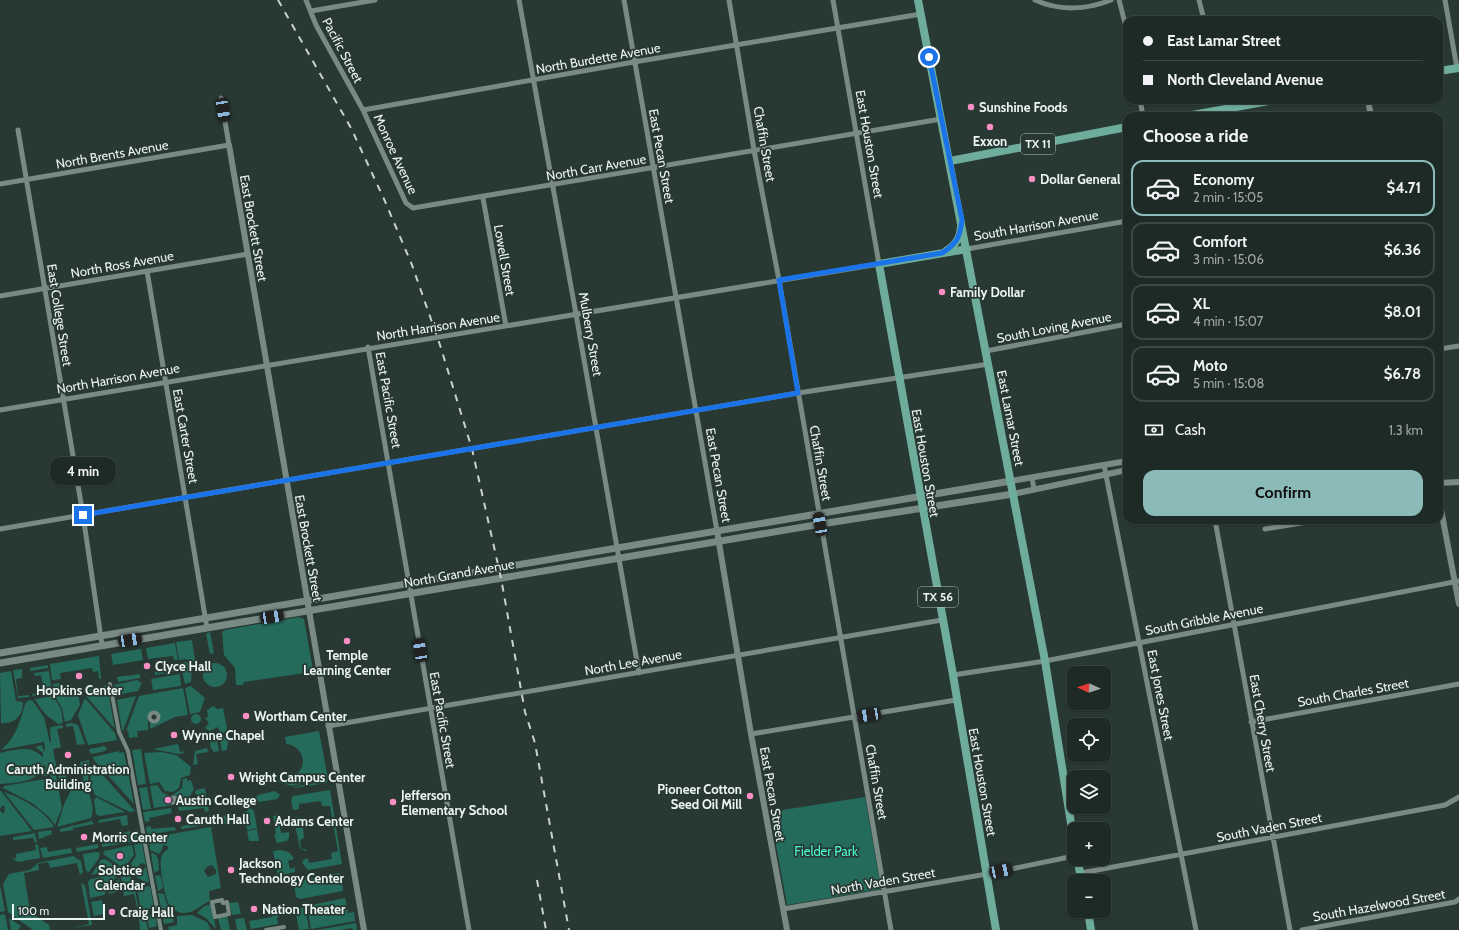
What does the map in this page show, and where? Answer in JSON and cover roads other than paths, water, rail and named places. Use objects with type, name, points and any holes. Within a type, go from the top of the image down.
[{"type":"main road","name":"East Lamar Street","points":[[918,0],[962,220],[1045,661],[1071,822]]},
{"type":"main road","points":[[1443,70],[1458,68]]},
{"type":"main road","points":[[1209,112],[1253,104]]},
{"type":"main road","name":"TX 11","points":[[950,161],[1123,128]]},
{"type":"main road","points":[[942,253],[957,242],[960,235],[962,220]]},
{"type":"main road","name":"South Harrison Avenue","points":[[879,264],[967,249]]},
{"type":"main road","name":"East Houston Street","points":[[879,264],[953,675],[996,930]]},
{"type":"main road","name":"North Grand Avenue","points":[[0,653],[307,602],[1011,481]]},
{"type":"main road","name":"North Grand Avenue","points":[[1,662],[922,507],[1013,494]]},
{"type":"main road","points":[[1089,918],[1091,930]]},
{"type":"street","name":"Pacific Street","points":[[306,0],[316,25],[363,110]]},
{"type":"street","points":[[311,12],[375,0]]},
{"type":"street","name":"Mulberry Street","points":[[519,0],[639,673]]},
{"type":"street","name":"East Pecan Street","points":[[624,0],[677,298],[751,734],[787,930]]},
{"type":"street","name":"Chaffin Street","points":[[729,0],[754,150],[779,280],[891,930]]},
{"type":"street","name":"East Houston Street","points":[[833,0],[879,264]]},
{"type":"street","points":[[1035,0],[1060,8],[1096,6],[1110,0]]},
{"type":"street","points":[[1119,0],[1124,16]]},
{"type":"street","points":[[1198,0],[1203,16]]},
{"type":"street","points":[[1445,0],[1458,68]]},
{"type":"street","name":"North Burdette Avenue","points":[[363,110],[634,62],[737,46],[920,14]]},
{"type":"street","name":"East Brockett Street","points":[[221,98],[364,930]]},
{"type":"street","name":"Monroe Avenue","points":[[363,110],[406,203],[410,207]]},
{"type":"street","name":"North Carr Avenue","points":[[410,207],[418,208],[483,198],[754,150],[941,119]]},
{"type":"street","name":"East College Street","points":[[18,130],[62,399],[83,515],[102,645]]},
{"type":"street","name":"North Brents Avenue","points":[[0,184],[229,145]]},
{"type":"street","name":"Lowell Street","points":[[483,198],[506,326]]},
{"type":"street","name":"South Harrison Avenue","points":[[967,249],[1123,222]]},
{"type":"street","name":"North Ross Avenue","points":[[0,296],[248,254]]},
{"type":"street","name":"North Harrison Avenue","points":[[0,410],[266,364],[879,264]]},
{"type":"street","name":"East Carter Street","points":[[147,271],[207,628]]},
{"type":"street","name":"South Loving Avenue","points":[[986,351],[1123,325]]},
{"type":"street","points":[[1443,348],[1459,346]]},
{"type":"street","name":"East Pacific Street","points":[[368,348],[389,463],[429,708],[469,930]]},
{"type":"street","points":[[0,529],[696,410],[988,364]]},
{"type":"street","points":[[1011,481],[1123,463]]},
{"type":"street","name":"East Jones Street","points":[[1104,465],[1196,930]]},
{"type":"street","points":[[1013,494],[1123,471]]},
{"type":"street","points":[[1032,478],[1034,489]]},
{"type":"street","points":[[1443,483],[1459,482]]},
{"type":"street","points":[[1443,517],[1457,582],[1459,604]]},
{"type":"street","name":"East Cherry Street","points":[[1216,524],[1290,930]]},
{"type":"street","points":[[1265,530],[1297,524]]},
{"type":"street","name":"South Gribble Avenue","points":[[953,675],[1045,661],[1457,582]]},
{"type":"street","name":"North Lee Avenue","points":[[328,726],[942,620]]},
{"type":"street","points":[[0,653],[1,662]]},
{"type":"street","points":[[110,684],[119,732],[128,751],[161,930]]},
{"type":"street","name":"South Charles Street","points":[[1251,722],[1459,684]]},
{"type":"street","points":[[751,734],[956,700]]},
{"type":"street","name":"South Vaden Street","points":[[1096,874],[1182,855],[1445,805],[1459,797]]},
{"type":"street","points":[[986,874],[1067,857]]},
{"type":"street","name":"North Vaden Street","points":[[783,909],[986,874]]},
{"type":"street","name":"South Hazelwood Street","points":[[1302,930],[1455,902],[1459,899]]},
{"type":"street","points":[[222,900],[222,903],[227,902],[229,914],[215,917],[212,902],[222,900]]},
{"type":"street","points":[[266,930],[284,927]]},
{"type":"railway","points":[[278,0],[351,128],[384,199],[412,265],[440,345],[472,449],[501,578],[525,712],[535,743],[569,930]]},
{"type":"railway","points":[[537,880],[546,930]]},
{"type":"place","name":"Sunshine Foods","points":[[971,107]]},
{"type":"place","name":"Exxon","points":[[990,127]]},
{"type":"place","name":"Dollar General","points":[[1032,179]]},
{"type":"place","name":"Family Dollar","points":[[942,292]]},
{"type":"place","name":"Temple Learning Center","points":[[347,641]]},
{"type":"place","name":"Clyce Hall","points":[[147,666]]},
{"type":"place","name":"Hopkins Center","points":[[79,676]]},
{"type":"place","name":"Wortham Center","points":[[246,716]]},
{"type":"place","name":"Wynne Chapel","points":[[174,735]]},
{"type":"place","name":"Caruth Administration Building","points":[[68,755]]},
{"type":"place","name":"Wright Campus Center","points":[[231,777]]},
{"type":"place","name":"Pioneer Cotton Seed Oil Mill","points":[[750,796]]},
{"type":"place","name":"Austin College","points":[[168,800]]},
{"type":"place","name":"Jefferson Elementary School","points":[[393,802]]},
{"type":"place","name":"Caruth Hall","points":[[178,819]]},
{"type":"place","name":"Adams Center","points":[[267,821]]},
{"type":"place","name":"Morris Center","points":[[84,837]]},
{"type":"place","name":"Solstice Calendar","points":[[120,856]]},
{"type":"place","name":"Jackson Technology Center","points":[[231,870]]},
{"type":"place","name":"Nation Theater","points":[[254,909]]},
{"type":"place","name":"Craig Hall","points":[[112,912]]},
{"type":"park label","name":"Fielder Park","points":[[826,851]]}]
